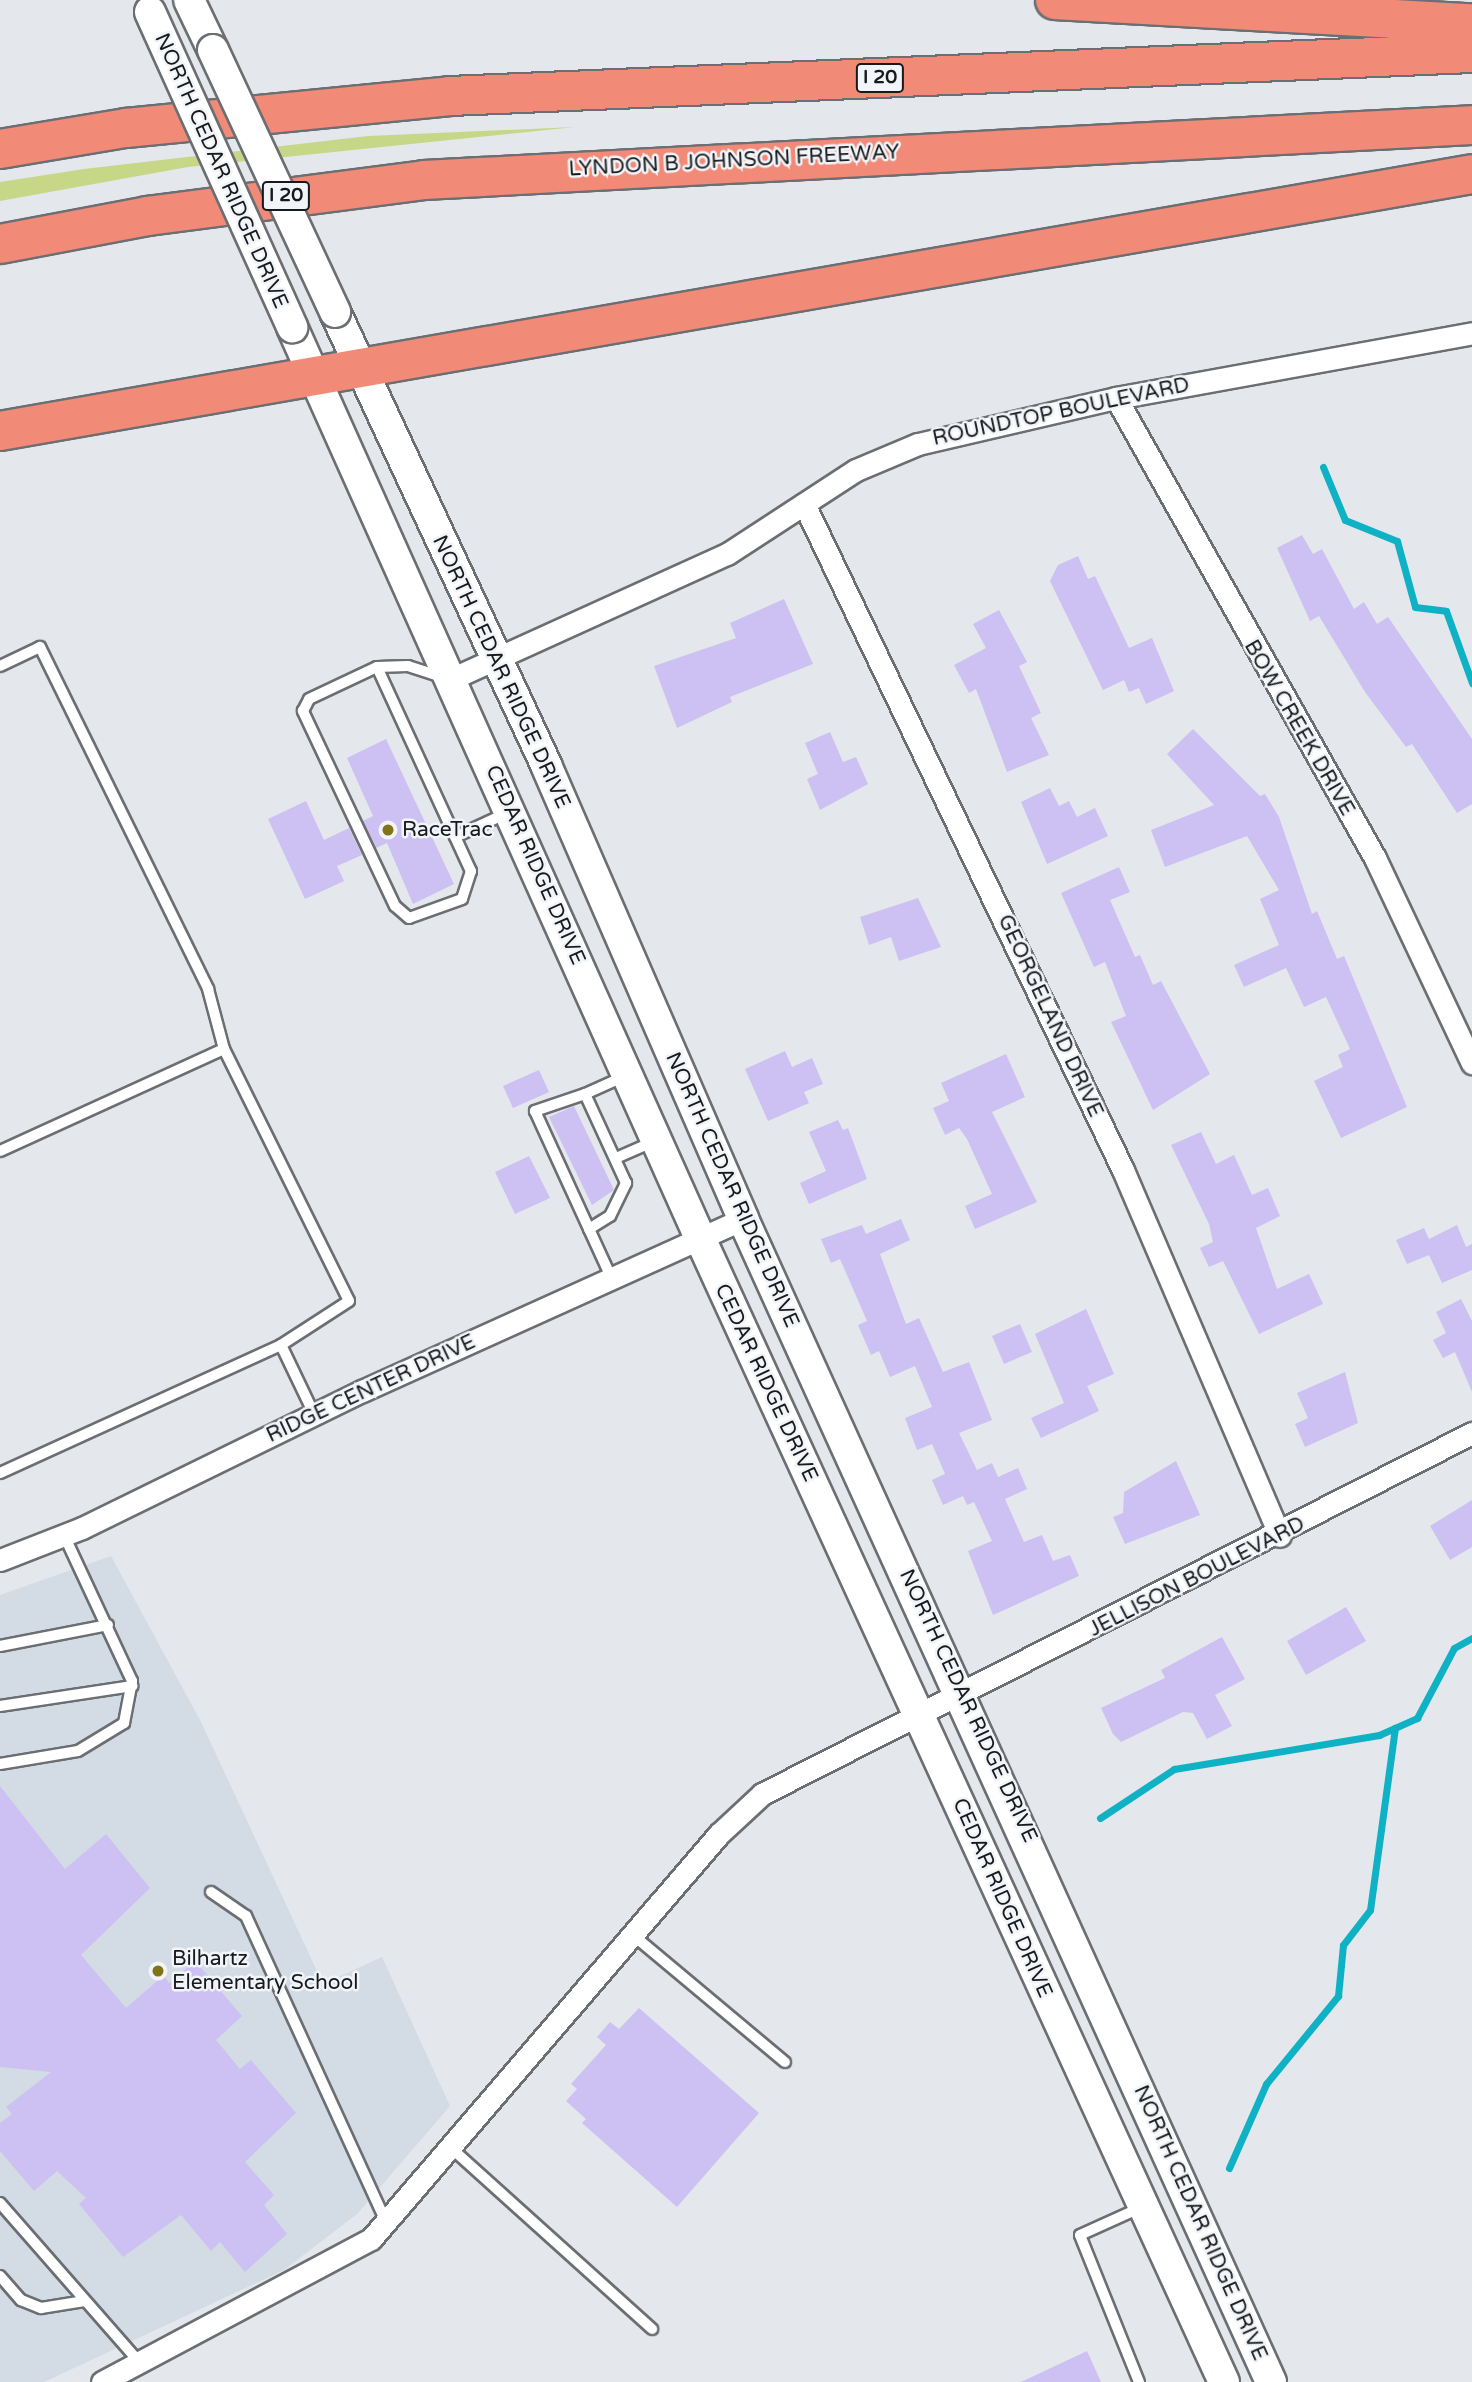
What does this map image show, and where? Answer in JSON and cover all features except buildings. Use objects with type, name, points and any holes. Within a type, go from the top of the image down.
[{"type":"highway","points":[[1055,0],[1472,23]]},
{"type":"highway","name":"I 20","points":[[0,149],[166,123],[450,96],[1472,53]]},
{"type":"highway","name":"LYNDON B JOHNSON FREEWAY","points":[[0,244],[281,197],[463,177],[1472,125]]},
{"type":"highway","points":[[0,431],[363,373],[1472,174]]},
{"type":"main road","name":"NORTH CEDAR RIDGE DRIVE","points":[[190,1],[494,659],[743,1219],[963,1694],[1271,2382]]},
{"type":"main road","name":"NORTH CEDAR RIDGE DRIVE","points":[[147,6],[318,379]]},
{"type":"main road","name":"CEDAR RIDGE DRIVE","points":[[318,379],[700,1238],[1224,2382]]},
{"type":"street","name":"ROUNDTOP BOULEVARD","points":[[451,679],[641,597],[804,504],[856,470],[918,444],[1116,398],[1472,333]]},
{"type":"street","name":"BOW CREEK DRIVE","points":[[1116,398],[1375,858],[1472,1063]]},
{"type":"street","name":"GEORGELAND DRIVE","points":[[804,504],[1123,1170],[1280,1535]]},
{"type":"street","name":"RIDGE CENTER DRIVE","points":[[0,1560],[64,1535],[314,1414],[613,1281],[743,1219]]},
{"type":"street","name":"JELLISON BOULEVARD","points":[[102,2382],[141,2364],[371,2239],[719,1834],[762,1794],[918,1713],[963,1694],[1280,1535],[1472,1433]]},
{"type":"lane","points":[[0,666],[40,647],[208,989],[224,1049],[349,1301],[281,1345],[0,1473]]},
{"type":"lane","points":[[377,667],[471,871],[462,900],[409,918],[395,906],[303,712],[309,699],[377,667],[408,666],[451,679]]},
{"type":"lane","points":[[455,837],[511,811]]},
{"type":"lane","points":[[0,1151],[224,1049]]},
{"type":"lane","points":[[613,1281],[535,1111],[585,1094],[628,1075]]},
{"type":"lane","points":[[585,1094],[626,1183],[621,1200],[589,1229]]},
{"type":"lane","points":[[616,1158],[656,1140]]},
{"type":"lane","points":[[281,1345],[314,1414]]},
{"type":"lane","points":[[0,1764],[78,1751],[124,1723],[132,1686],[108,1625],[64,1535]]},
{"type":"lane","points":[[0,1646],[108,1625]]},
{"type":"lane","points":[[0,1706],[132,1686]]},
{"type":"lane","points":[[211,1892],[246,1916],[386,2222]]},
{"type":"lane","points":[[634,1934],[785,2062]]},
{"type":"lane","points":[[450,2147],[652,2329]]},
{"type":"lane","points":[[0,2203],[141,2364]]},
{"type":"lane","points":[[1139,2382],[1080,2235],[1142,2207]]},
{"type":"lane","points":[[0,2276],[20,2300],[41,2308],[84,2301]]},
{"type":"shaded area","name":"Bilhartz Elementary School","points":[[111,1556],[201,1722],[323,1984],[382,1957],[450,2106],[357,2214],[284,2270],[44,2382],[0,2382],[0,1595]]},
{"type":"green space","points":[[575,127],[188,167],[0,201],[0,182],[84,169],[368,136]]},
{"type":"waterway","points":[[1323,467],[1345,520],[1397,541],[1415,607],[1446,611],[1472,683]]},
{"type":"waterway","points":[[1100,1818],[1174,1769],[1379,1735],[1417,1718],[1454,1648],[1472,1638]]},
{"type":"waterway","points":[[1229,2168],[1266,2084],[1338,1996],[1343,1945],[1370,1910],[1395,1728]]},
{"type":"place","name":"RaceTrac","points":[[388,830]]},
{"type":"place","name":"Bilhartz Elementary School","points":[[158,1971]]}]
